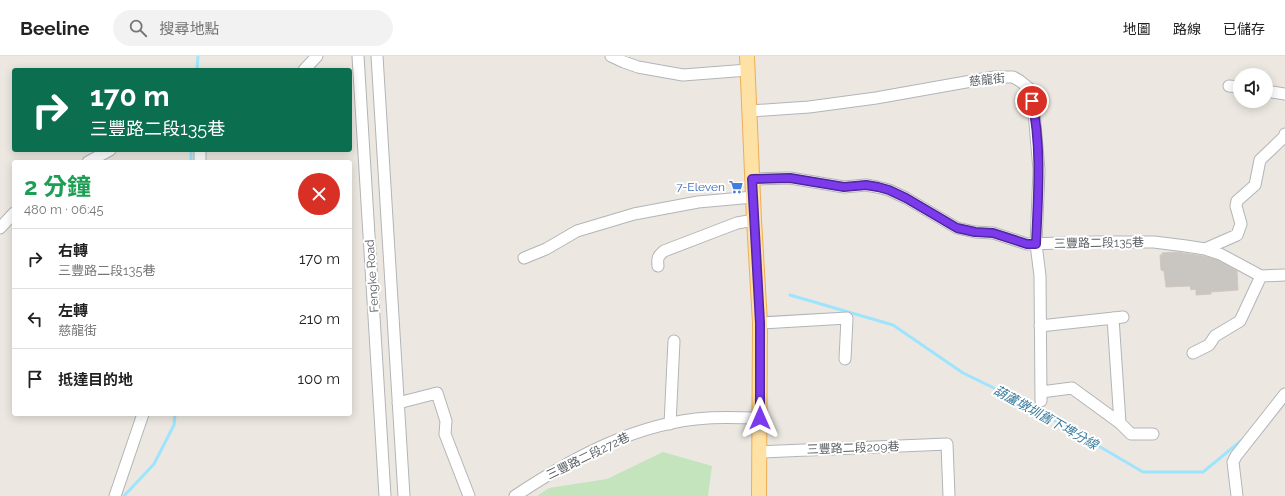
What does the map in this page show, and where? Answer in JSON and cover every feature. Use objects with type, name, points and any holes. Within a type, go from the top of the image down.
[{"type":"main road","points":[[747,56],[760,323],[759,496]]},
{"type":"street","points":[[306,68],[317,56]]},
{"type":"street","name":"Fengke Road","points":[[358,56],[385,496]]},
{"type":"street","name":"Fengke Road","points":[[377,56],[404,496]]},
{"type":"street","points":[[611,56],[638,67],[683,75],[748,70]]},
{"type":"street","name":"慈龍街","points":[[750,111],[809,107],[876,98],[968,81],[994,78],[1013,77],[1030,89],[1034,112],[1039,170],[1036,244],[1040,276],[1041,397],[1072,388],[1120,423]]},
{"type":"street","points":[[1228,86],[1233,86]]},
{"type":"street","points":[[1273,92],[1285,94]]},
{"type":"street","points":[[1205,249],[1237,235],[1241,224],[1236,206],[1237,201],[1256,185],[1260,160],[1284,137],[1285,134]]},
{"type":"street","points":[[92,160],[106,152]]},
{"type":"street","name":"三豐路二段135巷","points":[[752,179],[790,178],[844,187],[866,185],[878,187],[889,190],[906,198],[957,228],[975,232],[993,233],[1027,244],[1154,242],[1205,249],[1220,254],[1260,276]]},
{"type":"street","points":[[524,258],[546,249],[577,231],[634,214],[698,202],[753,197]]},
{"type":"street","points":[[0,228],[12,215]]},
{"type":"street","points":[[658,266],[657,258],[664,251],[737,223],[754,220]]},
{"type":"street","points":[[1193,353],[1209,345],[1215,336],[1240,321],[1260,276],[1285,275]]},
{"type":"street","points":[[1040,326],[1118,317],[1120,423],[1131,434],[1152,434]]},
{"type":"street","points":[[760,323],[847,318],[845,359]]},
{"type":"street","points":[[670,424],[674,341]]},
{"type":"street","points":[[398,403],[437,393],[446,421],[446,434],[469,496]]},
{"type":"street","points":[[1237,496],[1233,462],[1236,456],[1285,394]]},
{"type":"street","points":[[115,496],[141,416]]},
{"type":"street","name":"三豐路二段272巷","points":[[515,496],[532,484],[573,461],[614,441],[635,433],[670,424],[707,418],[760,418]]},
{"type":"street","name":"三豐路二段209巷","points":[[759,452],[947,444],[950,496]]},
{"type":"green space","points":[[663,452],[712,466],[708,496],[537,496],[549,488],[607,479]]},
{"type":"building","points":[[1176,252],[1203,256],[1217,260],[1237,271],[1238,290],[1211,292],[1211,294],[1196,295],[1196,289],[1191,290],[1190,286],[1166,287],[1164,271],[1161,270],[1160,255],[1162,255],[1162,253]]},
{"type":"waterway","points":[[197,68],[198,56]]},
{"type":"waterway","points":[[191,152],[191,160]]},
{"type":"waterway","name":"葫蘆墩圳舊下埤分線","points":[[790,295],[893,325],[963,373],[1027,404],[1143,472],[1203,472],[1242,440]]},
{"type":"waterway","points":[[124,496],[154,464],[174,425],[175,416]]},
{"type":"place","name":"7-Eleven","points":[[736,187]]},
{"type":"route","points":[[760,418],[760,323],[752,179],[790,178],[844,187],[866,185],[878,187],[898,193],[957,228],[975,232],[993,233],[1027,244],[1036,244],[1039,170],[1032,101]]}]
